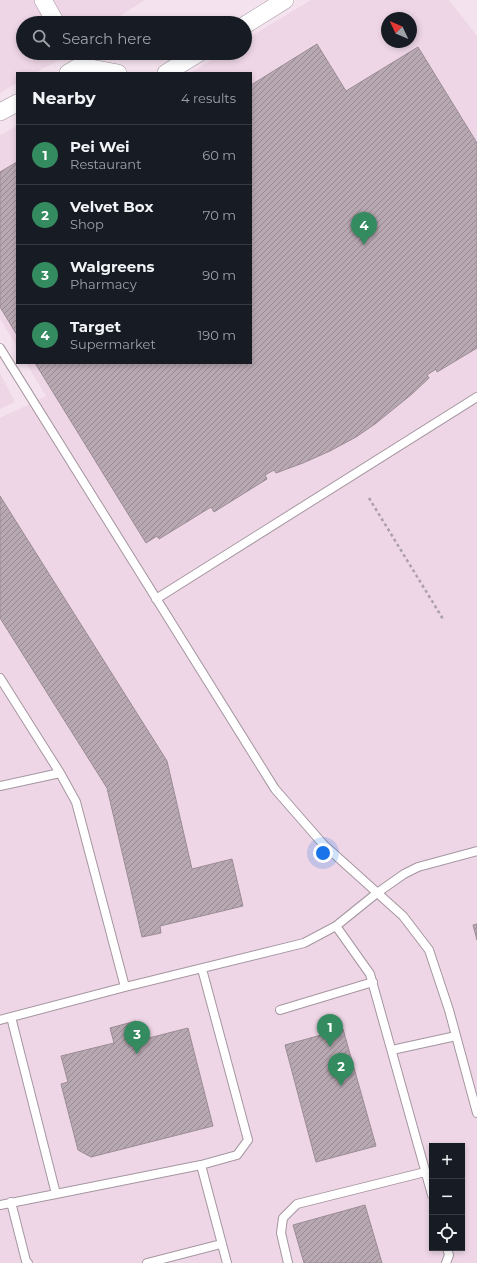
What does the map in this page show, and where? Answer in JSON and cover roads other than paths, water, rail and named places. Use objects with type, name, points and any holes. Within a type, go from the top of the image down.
[{"type":"street","points":[[43,0],[52,16]]},
{"type":"street","points":[[252,21],[285,0]]},
{"type":"street","points":[[168,72],[187,60]]},
{"type":"street","points":[[74,64],[113,72]]},
{"type":"street","points":[[0,112],[16,103]]},
{"type":"lane","points":[[0,348],[156,600],[276,789],[323,844],[402,916],[429,950],[449,1010],[477,1113]]},
{"type":"lane","points":[[156,600],[477,397]]},
{"type":"lane","points":[[0,678],[60,772],[76,802],[125,987]]},
{"type":"lane","points":[[0,786],[60,772]]},
{"type":"lane","points":[[0,1020],[125,987],[304,943],[336,926],[377,893],[404,874],[418,867],[477,851]]},
{"type":"lane","points":[[336,926],[370,974],[373,982],[429,1185]]},
{"type":"lane","points":[[0,1205],[201,1165],[237,1156],[248,1140],[202,969]]},
{"type":"lane","points":[[280,1010],[373,982]]},
{"type":"lane","points":[[11,1017],[56,1194]]},
{"type":"lane","points":[[392,1050],[456,1036]]},
{"type":"lane","points":[[201,1165],[227,1263]]},
{"type":"lane","points":[[288,1263],[281,1233],[283,1218],[297,1204],[425,1172]]},
{"type":"lane","points":[[11,1202],[26,1261],[28,1263]]},
{"type":"lane","points":[[147,1263],[221,1244]]},
{"type":"lane","points":[[446,1263],[449,1255],[448,1251]]},
{"type":"place","name":"Target","points":[[364,245]]},
{"type":"place","name":"Pei Wei","points":[[330,1047]]},
{"type":"place","name":"Walgreens","points":[[137,1054]]},
{"type":"place","name":"Velvet Box","points":[[341,1086]]}]
